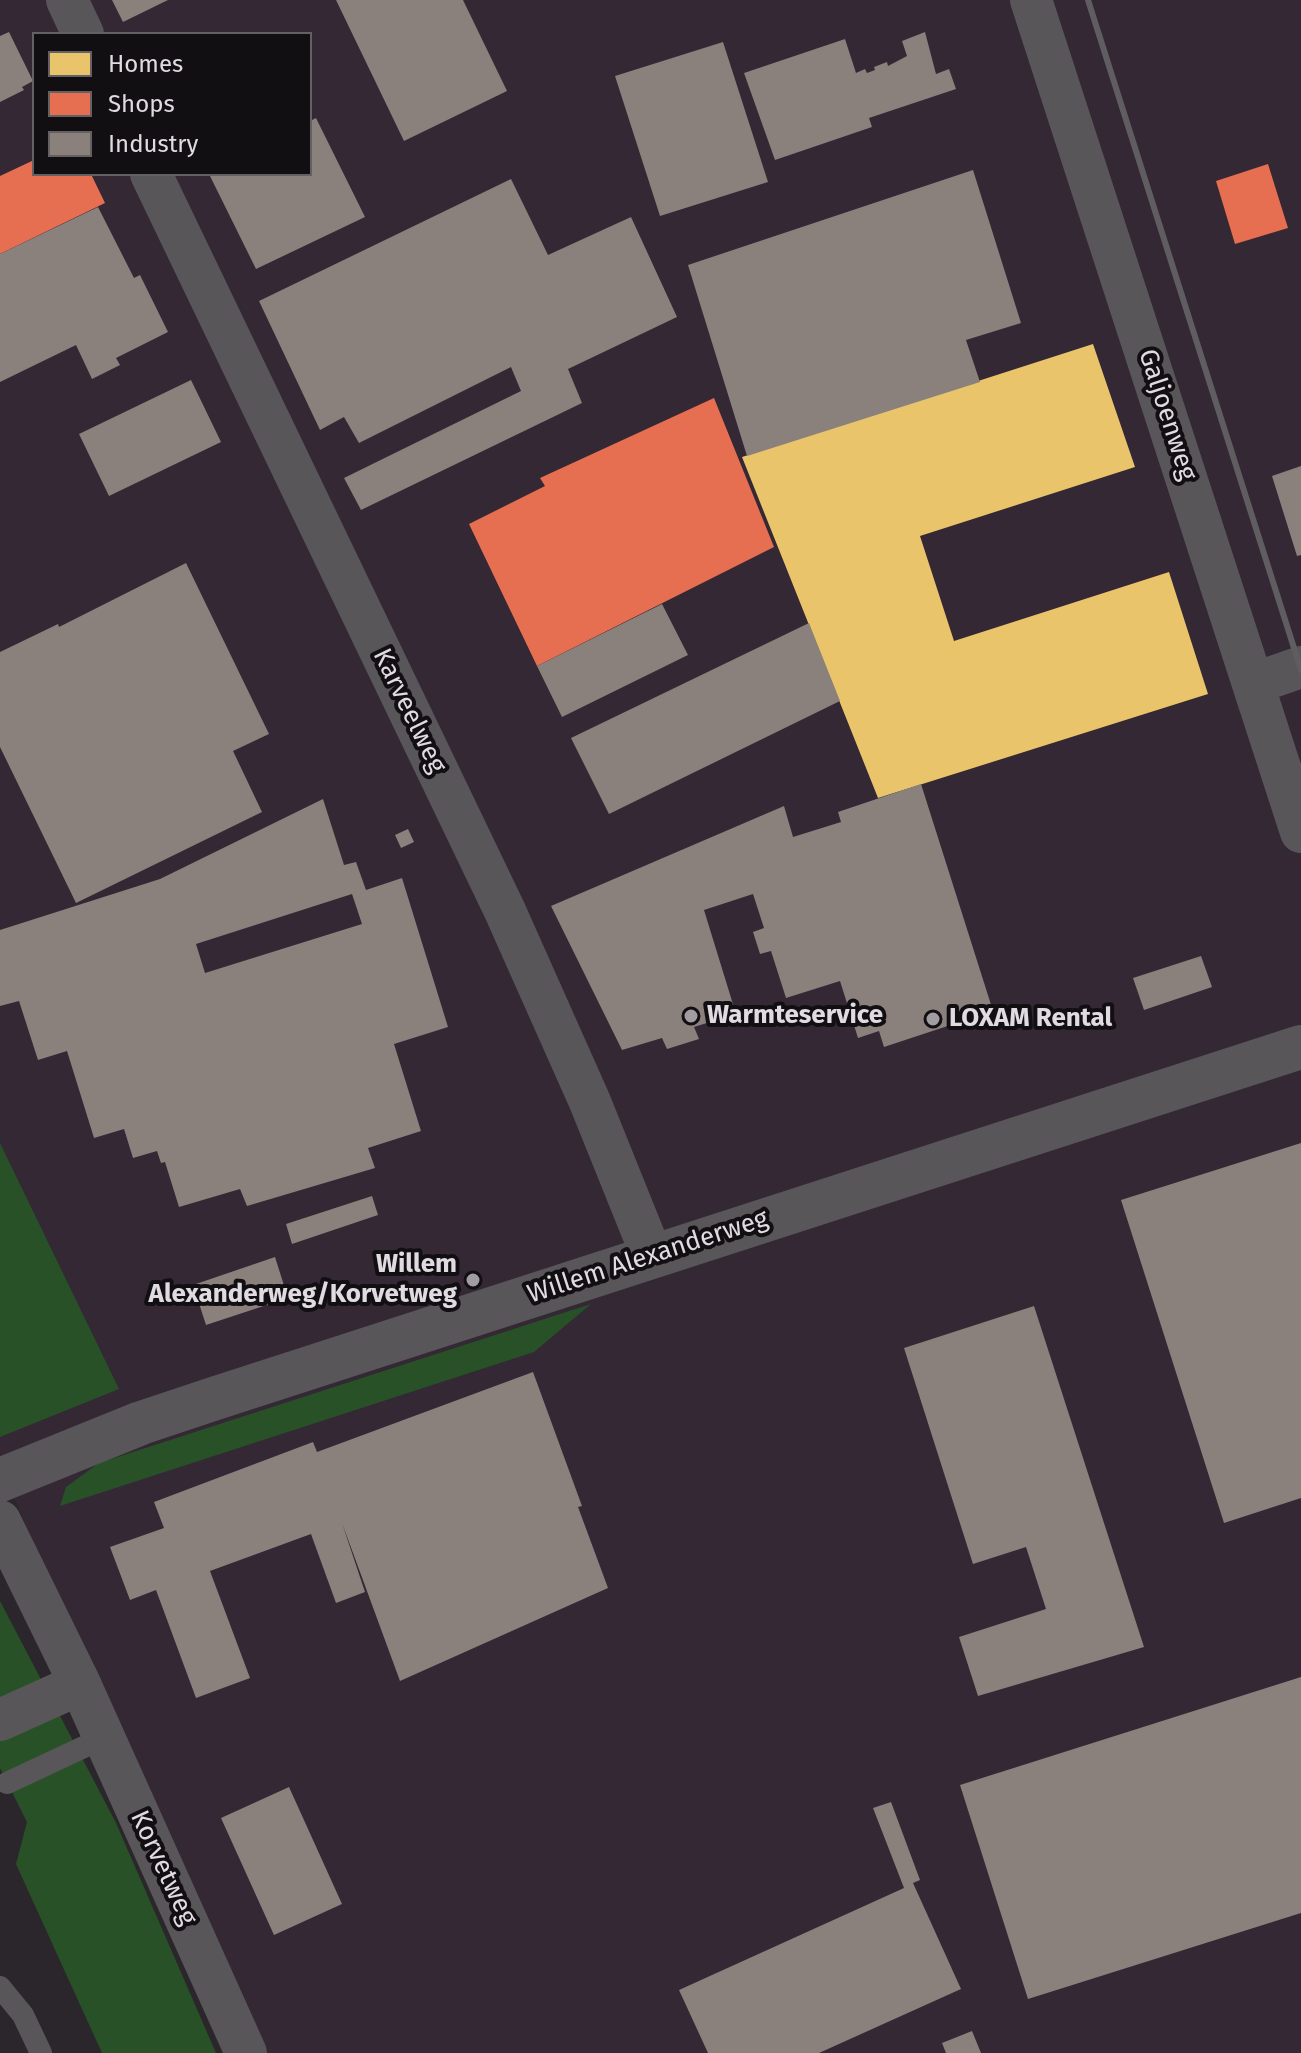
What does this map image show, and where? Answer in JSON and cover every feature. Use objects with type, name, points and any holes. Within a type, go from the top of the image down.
[{"type":"street","points":[[67,0],[82,32]]},
{"type":"street","name":"Galjoenweg","points":[[1031,0],[1301,832]]},
{"type":"street","name":"Karveelweg","points":[[152,176],[505,911],[590,1102],[652,1256]]},
{"type":"street","points":[[1255,683],[1301,667]]},
{"type":"street","name":"Willem Alexanderweg","points":[[0,1480],[141,1423],[1301,1047]]},
{"type":"street","name":"Korvetweg","points":[[0,1521],[80,1684],[246,2053]]},
{"type":"street","points":[[0,1720],[80,1684]]},
{"type":"lane","points":[[7,1783],[103,1738]]},
{"type":"lane","points":[[0,1987],[23,2015],[41,2053]]},
{"type":"shaded area","points":[[0,0],[1301,0],[1301,2053],[250,2053],[0,1465]]},
{"type":"green space","points":[[0,1143],[119,1389],[0,1437]]},
{"type":"green space","points":[[591,1304],[534,1352],[60,1506],[66,1487],[99,1463]]},
{"type":"green space","points":[[0,1601],[116,1823],[216,2053],[102,2053],[16,1864],[27,1822],[0,1768]]},
{"type":"building: Homes","points":[[1093,344],[1135,467],[920,536],[954,641],[1169,572],[1208,694],[878,798],[742,457]]},
{"type":"building: Shops","points":[[32,161],[32,176],[92,176],[105,203],[0,254],[0,176]]},
{"type":"building: Shops","points":[[1268,164],[1288,228],[1235,244],[1216,181]]},
{"type":"building: Shops","points":[[714,398],[774,547],[537,666],[469,524],[545,486],[540,478]]},
{"type":"building: Industry","points":[[112,0],[168,0],[123,22]]},
{"type":"building: Industry","points":[[336,0],[463,0],[507,91],[404,141]]},
{"type":"building: Industry","points":[[9,32],[32,82],[22,87],[24,90],[0,102],[0,36]]},
{"type":"building: Industry","points":[[925,32],[936,74],[949,69],[956,89],[869,118],[872,127],[775,160],[744,73],[845,39],[856,73],[865,69],[867,73],[875,70],[874,67],[887,62],[888,66],[907,56],[902,41]]},
{"type":"building: Industry","points":[[723,42],[768,182],[660,216],[615,76]]},
{"type":"building: Industry","points":[[316,118],[365,217],[256,269],[210,176],[312,176],[312,120]]},
{"type":"building: Industry","points":[[973,170],[1021,323],[966,340],[980,382],[747,456],[688,265]]},
{"type":"building: Industry","points":[[511,179],[548,255],[631,217],[677,317],[568,369],[582,403],[361,510],[344,478],[521,391],[511,367],[359,443],[344,417],[320,430],[259,301]]},
{"type":"building: Industry","points":[[98,207],[134,278],[140,275],[168,332],[116,358],[120,365],[92,379],[76,345],[0,382],[0,254]]},
{"type":"building: Industry","points":[[191,380],[221,442],[109,496],[79,434]]},
{"type":"building: Industry","points":[[1301,466],[1301,555],[1297,556],[1272,476]]},
{"type":"building: Industry","points":[[186,563],[269,734],[233,751],[262,812],[76,903],[0,747],[0,652],[58,624],[59,627]]},
{"type":"building: Industry","points":[[662,604],[688,655],[562,717],[537,666]]},
{"type":"building: Industry","points":[[809,623],[840,701],[609,814],[571,738]]},
{"type":"building: Industry","points":[[921,784],[993,1011],[884,1047],[879,1031],[858,1038],[840,981],[786,998],[771,951],[760,954],[753,932],[764,928],[753,894],[704,910],[736,1014],[694,1027],[699,1039],[667,1049],[662,1038],[622,1050],[551,906],[784,806],[793,837],[841,822],[838,812]]},
{"type":"building: Industry","points":[[323,799],[344,865],[356,862],[366,890],[402,878],[448,1027],[394,1044],[421,1131],[368,1148],[375,1168],[247,1206],[240,1189],[179,1207],[165,1162],[161,1163],[157,1151],[133,1158],[124,1129],[94,1138],[67,1051],[38,1060],[19,1001],[0,1006],[0,930],[160,879]],"holes":[[[352,894],[362,924],[205,973],[196,944]]]},
{"type":"building: Industry","points":[[408,829],[414,842],[401,848],[395,835]]},
{"type":"building: Industry","points":[[1201,956],[1212,987],[1144,1010],[1133,978]]},
{"type":"building: Industry","points":[[1301,1143],[1301,1498],[1224,1523],[1121,1200]]},
{"type":"building: Industry","points":[[372,1196],[378,1215],[292,1244],[286,1224]]},
{"type":"building: Industry","points":[[275,1257],[288,1298],[206,1325],[193,1285]]},
{"type":"building: Industry","points":[[1034,1306],[1144,1647],[978,1696],[959,1637],[1046,1609],[1026,1547],[973,1564],[904,1348]]},
{"type":"building: Industry","points":[[533,1372],[608,1588],[400,1681],[342,1523],[365,1592],[336,1603],[311,1534],[210,1571],[250,1678],[196,1698],[156,1590],[130,1600],[110,1547],[164,1528],[154,1502],[313,1442],[317,1452]]},
{"type":"building: Industry","points":[[1301,1677],[1301,1913],[1028,1999],[960,1785]]},
{"type":"building: Industry","points":[[289,1787],[342,1904],[274,1935],[221,1818]]},
{"type":"building: Industry","points":[[891,1802],[920,1880],[913,1883],[961,1989],[819,2053],[708,2053],[679,1990],[904,1888],[873,1808]]},
{"type":"building: Industry","points":[[972,2031],[981,2053],[946,2053],[942,2043]]},
{"type":"railway","points":[[1088,0],[1301,670]]},
{"type":"place","name":"Warmteservice","points":[[691,1016]]},
{"type":"place","name":"LOXAM Rental","points":[[933,1019]]},
{"type":"place","name":"Willem Alexanderweg/Korvetweg","points":[[473,1280]]}]
